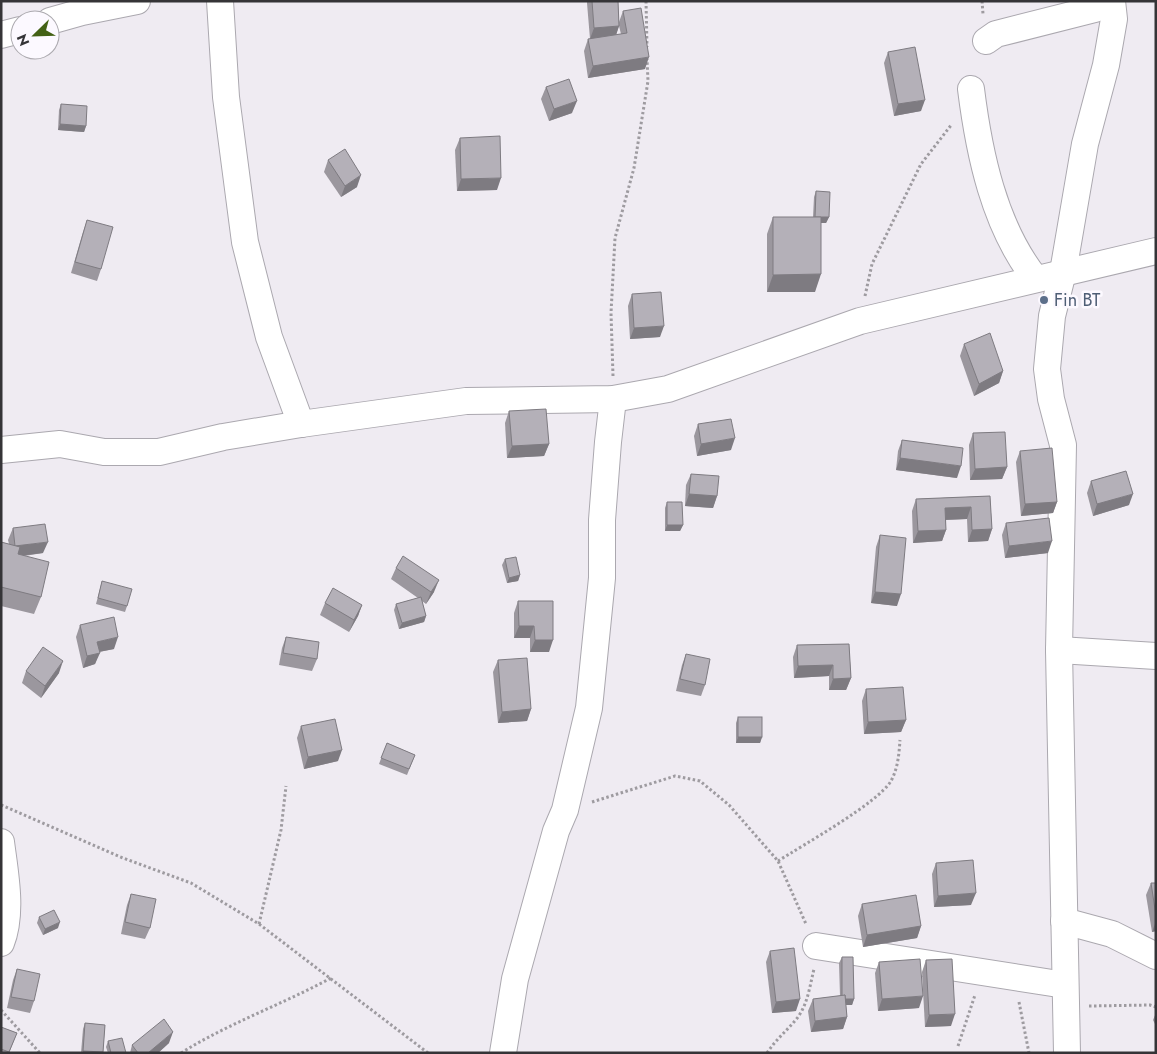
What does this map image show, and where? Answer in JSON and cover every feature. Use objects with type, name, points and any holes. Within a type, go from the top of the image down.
[{"type":"street","points":[[60,18],[136,1]]},
{"type":"street","points":[[220,1],[226,96],[245,242],[269,337],[301,424]]},
{"type":"street","points":[[986,41],[996,34],[1095,9],[1110,1],[1114,19],[1106,65],[1085,144],[1063,272],[1052,316],[1047,369],[1051,399],[1063,444],[1059,650],[1067,1053]]},
{"type":"street","points":[[971,89],[976,128],[993,192],[1019,258],[1035,278]]},
{"type":"street","points":[[1,450],[60,444],[104,452],[159,452],[223,437],[301,424],[466,401],[613,399],[668,389],[860,321],[1035,278],[1156,251]]},
{"type":"street","points":[[503,1053],[515,979],[556,831],[565,810],[589,708],[602,578],[602,520],[613,399]]},
{"type":"street","points":[[1059,650],[1156,656]]},
{"type":"street","points":[[1,842],[6,886],[6,932],[1,943]]},
{"type":"street","points":[[1064,921],[1112,934],[1156,956]]},
{"type":"street","points":[[816,946],[1013,975],[1066,996]]},
{"type":"path","points":[[613,399],[611,313],[615,238],[634,168],[648,81],[646,1]]},
{"type":"path","points":[[860,321],[872,264],[921,164],[954,121]]},
{"type":"path","points":[[778,861],[869,802],[890,782],[898,764],[900,740]]},
{"type":"path","points":[[565,810],[675,776],[700,781],[729,805],[778,861],[816,946],[808,997],[798,1017],[776,1038],[767,1053]]},
{"type":"path","points":[[259,924],[281,830],[286,786]]},
{"type":"path","points":[[1,804],[123,858],[191,883],[259,924],[428,1053]]},
{"type":"path","points":[[958,1046],[982,970]]},
{"type":"path","points":[[1013,975],[1030,1053]]},
{"type":"path","points":[[181,1053],[224,1028],[282,1004],[330,978]]},
{"type":"path","points":[[1066,996],[1156,1007]]},
{"type":"path","points":[[1,1010],[40,1053]]},
{"type":"building","points":[[592,1],[618,1],[619,26],[594,28]]},
{"type":"building","points":[[641,8],[649,57],[593,66],[588,39],[627,33],[623,11]]},
{"type":"building","points":[[915,47],[925,100],[898,104],[888,52]]},
{"type":"building","points":[[569,79],[577,101],[554,109],[546,87]]},
{"type":"building","points":[[61,104],[87,106],[86,126],[60,124]]},
{"type":"building","points":[[500,136],[501,178],[461,179],[460,138]]},
{"type":"building","points":[[345,149],[361,175],[345,186],[328,160]]},
{"type":"building","points":[[816,191],[830,192],[829,217],[815,217]]},
{"type":"building","points":[[773,217],[821,217],[821,274],[773,275]]},
{"type":"building","points":[[87,220],[113,227],[101,269],[75,262]]},
{"type":"building","points":[[661,292],[664,326],[634,328],[632,294]]},
{"type":"building","points":[[990,333],[1003,371],[979,384],[964,344]]},
{"type":"building","points":[[546,409],[549,444],[512,446],[509,411]]},
{"type":"building","points":[[731,419],[735,438],[701,444],[698,424]]},
{"type":"building","points":[[1005,432],[1007,467],[975,469],[973,433]]},
{"type":"building","points":[[902,440],[963,448],[961,466],[900,458]]},
{"type":"building","points":[[1052,448],[1057,502],[1025,504],[1020,451]]},
{"type":"building","points":[[1126,471],[1133,494],[1097,504],[1091,481]]},
{"type":"building","points":[[691,474],[719,476],[717,496],[689,494]]},
{"type":"building","points":[[990,496],[992,529],[972,530],[971,507],[945,508],[946,530],[918,531],[916,499]]},
{"type":"building","points":[[667,502],[682,502],[683,525],[667,525]]},
{"type":"building","points":[[1049,518],[1052,541],[1009,546],[1006,523]]},
{"type":"building","points":[[45,524],[48,542],[15,546],[13,528]]},
{"type":"building","points":[[880,535],[906,538],[901,594],[875,592]]},
{"type":"building","points":[[1,542],[20,547],[18,554],[49,562],[41,597],[1,587]]},
{"type":"building","points":[[403,556],[439,580],[431,592],[396,568]]},
{"type":"building","points":[[516,557],[520,575],[509,578],[505,559]]},
{"type":"building","points":[[102,581],[132,589],[127,606],[98,598]]},
{"type":"building","points":[[333,588],[362,605],[354,620],[325,603]]},
{"type":"building","points":[[421,597],[426,616],[402,623],[396,604]]},
{"type":"building","points":[[518,601],[553,601],[553,640],[535,640],[534,626],[519,626]]},
{"type":"building","points":[[114,617],[118,637],[97,642],[100,653],[87,656],[80,625]]},
{"type":"building","points":[[286,637],[319,642],[317,659],[283,653]]},
{"type":"building","points":[[849,644],[851,678],[833,679],[833,665],[798,666],[797,645]]},
{"type":"building","points":[[43,647],[63,661],[45,686],[26,671]]},
{"type":"building","points":[[686,654],[710,659],[705,685],[680,679]]},
{"type":"building","points":[[527,658],[531,709],[502,712],[498,660]]},
{"type":"building","points":[[903,687],[906,720],[868,722],[866,689]]},
{"type":"building","points":[[738,717],[762,717],[762,737],[738,737]]},
{"type":"building","points":[[335,719],[342,750],[308,757],[301,726]]},
{"type":"building","points":[[387,743],[415,755],[409,769],[381,758]]},
{"type":"building","points":[[973,860],[976,893],[938,896],[936,863]]},
{"type":"building","points":[[1151,883],[1156,883],[1156,916]]},
{"type":"building","points":[[131,894],[156,899],[150,928],[125,922]]},
{"type":"building","points":[[916,895],[921,926],[867,935],[862,904]]},
{"type":"building","points":[[54,910],[60,922],[45,929],[39,917]]},
{"type":"building","points":[[794,948],[800,999],[776,1002],[770,951]]},
{"type":"building","points":[[842,957],[853,957],[854,999],[845,999],[845,995],[842,996]]},
{"type":"building","points":[[920,959],[923,996],[882,999],[879,962]]},
{"type":"building","points":[[952,959],[955,1014],[929,1015],[926,960]]},
{"type":"building","points":[[17,969],[40,974],[34,1001],[11,997]]},
{"type":"building","points":[[845,995],[847,1017],[815,1021],[813,999]]},
{"type":"building","points":[[164,1019],[173,1032],[148,1053],[138,1053],[132,1045]]},
{"type":"building","points":[[85,1023],[105,1025],[103,1052],[83,1051]]},
{"type":"building","points":[[1,1027],[17,1033],[9,1052],[1,1049]]},
{"type":"building","points":[[122,1038],[126,1053],[111,1053],[108,1041]]},
{"type":"place","name":"Fin BT","points":[[1044,300]]}]
